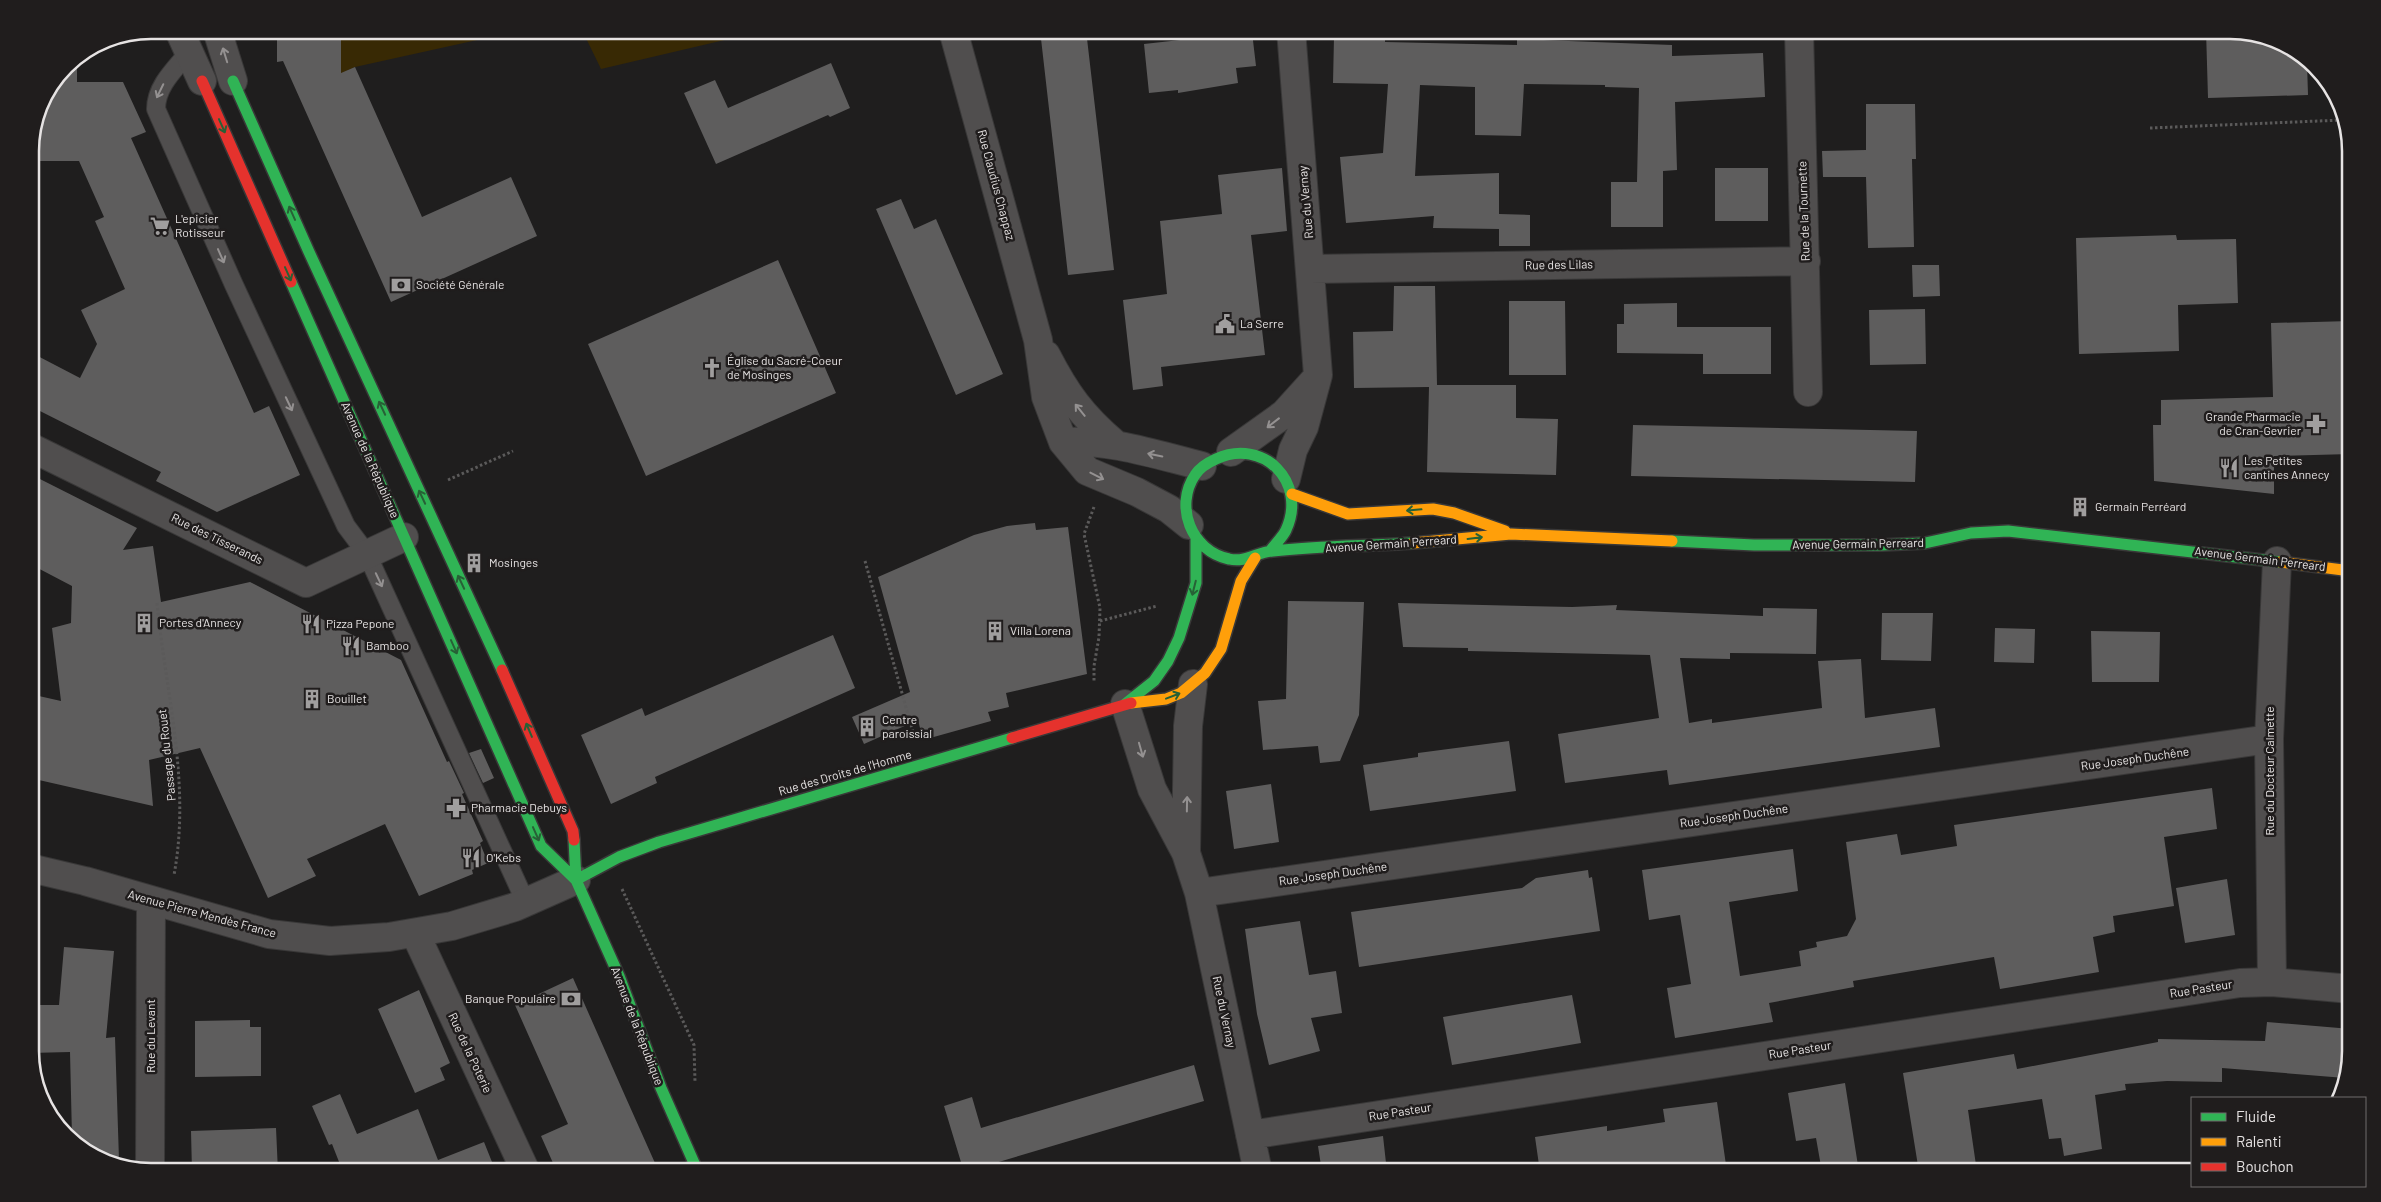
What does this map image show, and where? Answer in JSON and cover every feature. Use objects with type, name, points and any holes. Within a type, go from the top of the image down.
[{"type":"main road","name":"Avenue de la République","points":[[233,80],[508,682],[573,831],[576,880],[619,976],[661,1088],[694,1163]]},
{"type":"main road","name":"Avenue de la République","points":[[202,81],[542,846],[576,880]]},
{"type":"main road","points":[[1231,452],[1247,452],[1263,457],[1276,466],[1289,487],[1293,510],[1290,526],[1282,540],[1270,551],[1255,558],[1239,560],[1223,558],[1208,551],[1192,532],[1185,510],[1186,494],[1192,478],[1202,466],[1216,457],[1231,452]]},
{"type":"main road","name":"Avenue Germain Perreard","points":[[1289,487],[1332,510],[1348,514],[1419,509],[1440,510],[1454,513],[1512,534]]},
{"type":"main road","name":"Avenue Germain Perreard","points":[[1270,551],[1450,541],[1512,534],[1754,545],[1881,545],[1925,543],[1971,533],[2008,531],[2342,570]]},
{"type":"main road","name":"Rue des Droits de l'Homme","points":[[1125,704],[1154,681],[1168,661],[1179,638],[1196,584],[1192,532]]},
{"type":"main road","name":"Rue des Droits de l'Homme","points":[[576,880],[619,857],[658,842],[1125,704],[1166,699],[1181,693],[1205,673],[1222,649],[1241,582],[1255,558]]},
{"type":"street","name":"Avenue de la République","points":[[220,39],[233,80]]},
{"type":"street","name":"Rue Claudius Chappaz","points":[[955,39],[1038,340],[1046,397],[1063,442]]},
{"type":"street","name":"Rue du Vernay","points":[[1289,487],[1293,450],[1304,427],[1318,375],[1292,39]]},
{"type":"street","name":"Rue de la Tournette","points":[[1799,39],[1808,392]]},
{"type":"street","name":"Avenue de la République","points":[[184,41],[202,81]]},
{"type":"street","name":"Rue des Lilas","points":[[1311,269],[1806,261]]},
{"type":"street","name":"Rue Claudius Chappaz","points":[[1038,340],[1066,393],[1092,424],[1115,444]]},
{"type":"street","points":[[1231,452],[1284,414],[1318,375]]},
{"type":"street","points":[[1063,442],[1085,440],[1115,444],[1202,466]]},
{"type":"street","points":[[1063,442],[1081,466],[1105,480],[1145,496],[1169,509],[1192,532]]},
{"type":"street","name":"Rue des Tisserands","points":[[39,451],[306,583],[404,537]]},
{"type":"street","name":"Rue du Docteur Calmette","points":[[2272,982],[2269,739],[2277,561]]},
{"type":"street","name":"Rue du Vernay","points":[[1186,853],[1188,726],[1193,684]]},
{"type":"street","name":"Rue du Vernay","points":[[1125,704],[1152,789],[1186,853],[1199,893],[1256,1163]]},
{"type":"street","name":"Rue Joseph Duchêne","points":[[1199,893],[2269,739]]},
{"type":"street","name":"Avenue Pierre Mendès France","points":[[39,870],[85,881],[269,934],[330,941],[389,937],[415,933],[489,916],[526,903],[576,880]]},
{"type":"street","name":"Rue du Levant","points":[[150,1163],[160,903]]},
{"type":"street","name":"Rue de la Poterie","points":[[415,933],[522,1163]]},
{"type":"street","name":"Rue Pasteur","points":[[1250,1135],[2240,983],[2272,982],[2342,988]]},
{"type":"lane","points":[[184,41],[156,101],[156,109],[234,284],[346,526],[367,554],[526,903]]},
{"type":"path","points":[[2150,128],[2337,120]]},
{"type":"path","points":[[420,492],[514,451]]},
{"type":"path","points":[[1098,712],[1094,676],[1100,608],[1084,534],[1105,480]]},
{"type":"path","points":[[865,561],[922,765]]},
{"type":"path","points":[[1100,622],[1192,597]]},
{"type":"path","name":"Passage du Rouet","points":[[157,603],[176,748],[181,809],[177,859],[160,903]]},
{"type":"shaded area","points":[[341,39],[481,39],[355,67],[338,75],[337,61],[341,60]]},
{"type":"shaded area","points":[[586,39],[729,39],[601,69]]},
{"type":"building","points":[[277,39],[341,39],[341,73],[355,67],[422,217],[511,177],[537,236],[391,302],[283,61],[277,62]]},
{"type":"building","points":[[1041,39],[1087,39],[1114,270],[1068,275]]},
{"type":"building","points":[[1189,39],[1253,39],[1256,66],[1236,68],[1238,83],[1178,93],[1178,90],[1149,93],[1144,44]]},
{"type":"building","points":[[1334,39],[1385,39],[1385,42],[1517,45],[1517,39],[1672,45],[1672,56],[1763,53],[1765,97],[1675,102],[1677,170],[1663,171],[1663,227],[1611,227],[1611,182],[1637,182],[1639,88],[1605,87],[1605,85],[1524,84],[1521,136],[1475,135],[1475,87],[1420,85],[1415,176],[1499,173],[1499,214],[1530,215],[1530,246],[1499,246],[1499,229],[1433,228],[1434,216],[1346,223],[1340,157],[1383,153],[1388,84],[1333,83]]},
{"type":"building","points":[[2206,39],[2244,40],[2266,45],[2280,50],[2307,70],[2308,95],[2208,98]]},
{"type":"building","points":[[831,63],[850,108],[830,117],[828,115],[716,164],[684,93],[715,80],[728,108]]},
{"type":"building","points":[[77,67],[77,82],[123,82],[146,132],[131,138],[254,413],[269,406],[300,475],[217,512],[156,481],[161,472],[39,411],[39,357],[80,378],[97,344],[81,310],[125,289],[95,221],[104,217],[79,161],[39,161],[41,129],[47,108],[62,83]]},
{"type":"building","points":[[1866,104],[1915,104],[1916,159],[1912,159],[1914,247],[1868,248],[1866,177],[1823,177],[1822,151],[1866,150]]},
{"type":"building","points":[[1282,168],[1287,231],[1251,235],[1265,355],[1161,367],[1163,386],[1133,390],[1123,300],[1167,294],[1160,221],[1222,214],[1218,175]]},
{"type":"building","points":[[1715,168],[1768,168],[1768,221],[1715,221]]},
{"type":"building","points":[[901,199],[914,229],[936,219],[1003,374],[956,395],[876,209]]},
{"type":"building","points":[[2176,235],[2177,240],[2236,239],[2238,303],[2178,305],[2179,351],[2079,354],[2076,238]]},
{"type":"building","name":"Église du Sacré-Coeur de Mosinges","points":[[778,260],[836,393],[646,476],[588,344]]},
{"type":"building","points":[[1912,265],[1939,265],[1940,296],[1913,297]]},
{"type":"building","points":[[1394,286],[1435,286],[1437,385],[1516,385],[1516,418],[1558,419],[1556,475],[1427,472],[1429,387],[1354,388],[1353,332],[1393,331]]},
{"type":"building","points":[[1509,301],[1565,301],[1566,375],[1509,375]]},
{"type":"building","points":[[1677,303],[1677,327],[1771,327],[1771,374],[1703,374],[1703,354],[1617,353],[1617,324],[1624,324],[1624,304]]},
{"type":"building","points":[[1925,309],[1926,364],[1870,365],[1869,310]]},
{"type":"building","points":[[2342,321],[2342,454],[2274,456],[2274,494],[2154,481],[2153,425],[2161,425],[2161,400],[2273,397],[2271,323]]},
{"type":"building","points":[[1633,425],[1917,431],[1915,482],[1631,476]]},
{"type":"building","points":[[39,479],[137,528],[123,550],[153,546],[161,602],[250,582],[401,660],[447,762],[449,761],[464,793],[462,794],[483,841],[480,843],[488,863],[472,870],[473,874],[419,896],[385,824],[307,859],[316,876],[268,898],[200,748],[149,760],[153,806],[39,780],[39,696],[61,701],[52,628],[71,623],[72,586],[39,569]]},
{"type":"building","name":"Villa Lorena","points":[[1035,523],[1036,530],[1068,527],[1087,674],[1006,693],[1009,707],[988,712],[991,721],[923,740],[918,720],[864,744],[852,717],[910,692],[878,577],[974,535],[1007,526]]},
{"type":"building","points":[[1288,601],[1364,602],[1359,715],[1340,761],[1320,763],[1318,746],[1263,750],[1258,701],[1286,699]]},
{"type":"building","points":[[1398,603],[1572,607],[1617,605],[1616,610],[1763,616],[1763,608],[1817,609],[1816,654],[1730,653],[1730,659],[1680,658],[1689,723],[1712,719],[1712,723],[1822,708],[1818,661],[1861,659],[1865,718],[1935,708],[1940,747],[1669,785],[1667,770],[1565,783],[1558,734],[1659,718],[1650,655],[1468,651],[1468,648],[1403,647]]},
{"type":"building","points":[[1882,613],[1933,613],[1931,661],[1881,660]]},
{"type":"building","points":[[1995,628],[2035,629],[2034,663],[1994,662]]},
{"type":"building","points":[[2091,631],[2160,632],[2159,682],[2092,682]]},
{"type":"building","points":[[833,635],[855,688],[655,777],[657,783],[611,804],[581,735],[642,708],[645,716]]},
{"type":"building","points":[[1509,741],[1516,791],[1370,811],[1363,765],[1418,757],[1418,753]]},
{"type":"building","points":[[481,749],[494,778],[483,783],[469,753]]},
{"type":"building","points":[[1271,784],[1279,842],[1234,849],[1226,791]]},
{"type":"building","points":[[2212,788],[2217,829],[2164,837],[2174,906],[2113,916],[2115,932],[2093,937],[2099,972],[2000,989],[1994,957],[1853,981],[1854,987],[1769,1003],[1773,1022],[1675,1038],[1667,988],[1691,984],[1680,915],[1649,920],[1642,870],[1793,849],[1798,891],[1729,902],[1740,976],[1801,966],[1799,951],[1817,947],[1816,942],[1847,936],[1856,919],[1846,842],[1897,834],[1901,855],[1957,846],[1954,825]]},
{"type":"building","points":[[1588,870],[1589,878],[1592,877],[1600,931],[1359,967],[1351,912],[1522,888],[1536,878]]},
{"type":"building","points":[[2227,879],[2235,935],[2185,943],[2176,888]]},
{"type":"building","points":[[1300,921],[1309,975],[1336,971],[1342,1013],[1311,1018],[1320,1051],[1269,1065],[1257,1014],[1245,929]]},
{"type":"building","points":[[64,947],[114,951],[106,1038],[115,1037],[119,1158],[101,1152],[72,1130],[70,1052],[39,1053],[39,1005],[59,1005]]},
{"type":"building","points":[[573,978],[655,1163],[553,1163],[541,1136],[568,1124],[515,1005]]},
{"type":"building","points":[[419,990],[450,1063],[440,1068],[445,1080],[415,1093],[378,1009]]},
{"type":"building","points":[[1572,995],[1581,1043],[1452,1065],[1443,1017]]},
{"type":"building","points":[[250,1020],[250,1027],[261,1027],[261,1076],[195,1077],[195,1021]]},
{"type":"building","points":[[2267,1022],[2342,1028],[2342,1051],[2339,1077],[2222,1068],[2222,1082],[2167,1081],[2125,1084],[2126,1090],[2095,1095],[2102,1149],[2064,1156],[2061,1138],[2049,1139],[2042,1099],[1968,1110],[1976,1163],[1918,1163],[1903,1073],[2014,1054],[2017,1069],[2158,1042],[2158,1039],[2265,1041]]},
{"type":"building","points":[[1194,1065],[1204,1101],[995,1163],[961,1163],[944,1106],[972,1097],[981,1128]]},
{"type":"building","points":[[1845,1083],[1858,1163],[1820,1163],[1816,1138],[1796,1141],[1788,1093]]},
{"type":"building","points":[[340,1094],[357,1134],[418,1109],[438,1160],[484,1142],[492,1163],[339,1163],[332,1144],[329,1145],[312,1106]]},
{"type":"building","points":[[1717,1102],[1726,1163],[1539,1163],[1535,1137],[1607,1126],[1607,1131],[1665,1122],[1663,1109]]},
{"type":"building","points":[[276,1128],[278,1163],[192,1163],[191,1131]]},
{"type":"building","points":[[1383,1136],[1386,1163],[1321,1163],[1318,1146]]},
{"type":"traffic: fast","points":[[233,81],[309,252],[502,670]]},
{"type":"traffic: fast","points":[[291,282],[541,846],[576,880]]},
{"type":"traffic: fast","points":[[1270,551],[1285,533],[1291,512],[1291,496],[1286,481],[1277,468],[1265,459],[1250,454],[1233,454],[1216,459],[1201,467],[1189,487],[1186,500],[1190,526],[1196,537],[1205,547],[1229,559],[1241,560],[1273,551],[1413,543]]},
{"type":"traffic: fast","points":[[1672,541],[1754,545],[1881,545],[1925,543],[1971,533],[2008,531],[2280,562]]},
{"type":"traffic: fast","points":[[1125,704],[1154,681],[1168,661],[1179,638],[1196,583],[1196,539]]},
{"type":"traffic: fast","points":[[576,880],[619,857],[659,842],[1012,738]]},
{"type":"traffic: fast","points":[[574,840],[576,880],[619,976],[661,1088],[694,1163]]},
{"type":"traffic: slow","points":[[1292,494],[1348,514],[1433,509],[1454,513],[1505,531]]},
{"type":"traffic: slow","points":[[1413,543],[1511,534],[1672,541]]},
{"type":"traffic: slow","points":[[1131,703],[1166,699],[1181,693],[1205,673],[1221,649],[1241,581],[1255,558]]},
{"type":"traffic: slow","points":[[2280,562],[2342,570]]},
{"type":"traffic: jam","points":[[202,81],[291,282]]},
{"type":"traffic: jam","points":[[502,670],[573,831],[574,840]]},
{"type":"traffic: jam","points":[[1012,738],[1131,703]]},
{"type":"place","name":"L'epicier Rotisseur","points":[[160,226]]},
{"type":"place","name":"Société Générale","points":[[401,285]]},
{"type":"place","name":"La Serre","points":[[1225,324]]},
{"type":"place","name":"Église du Sacré-Coeur de Mosinges","points":[[712,368]]},
{"type":"place","name":"Grande Pharmacie de Cran-Gevrier","points":[[2316,424]]},
{"type":"place","name":"Les Petites cantines Annecy","points":[[2229,468]]},
{"type":"place","name":"Germain Perréard","points":[[2080,507]]},
{"type":"place","name":"Mosinges","points":[[474,563]]},
{"type":"place","name":"Portes d'Annecy","points":[[144,623]]},
{"type":"place","name":"Pizza Pepone","points":[[311,624]]},
{"type":"place","name":"Villa Lorena","points":[[995,631]]},
{"type":"place","name":"Bamboo","points":[[351,646]]},
{"type":"place","name":"Bouillet","points":[[312,699]]},
{"type":"place","name":"Centre paroissial","points":[[867,727]]},
{"type":"place","name":"Pharmacie Debuys","points":[[456,808]]},
{"type":"place","name":"O'Kebs","points":[[471,858]]},
{"type":"place","name":"Banque Populaire","points":[[571,999]]}]
